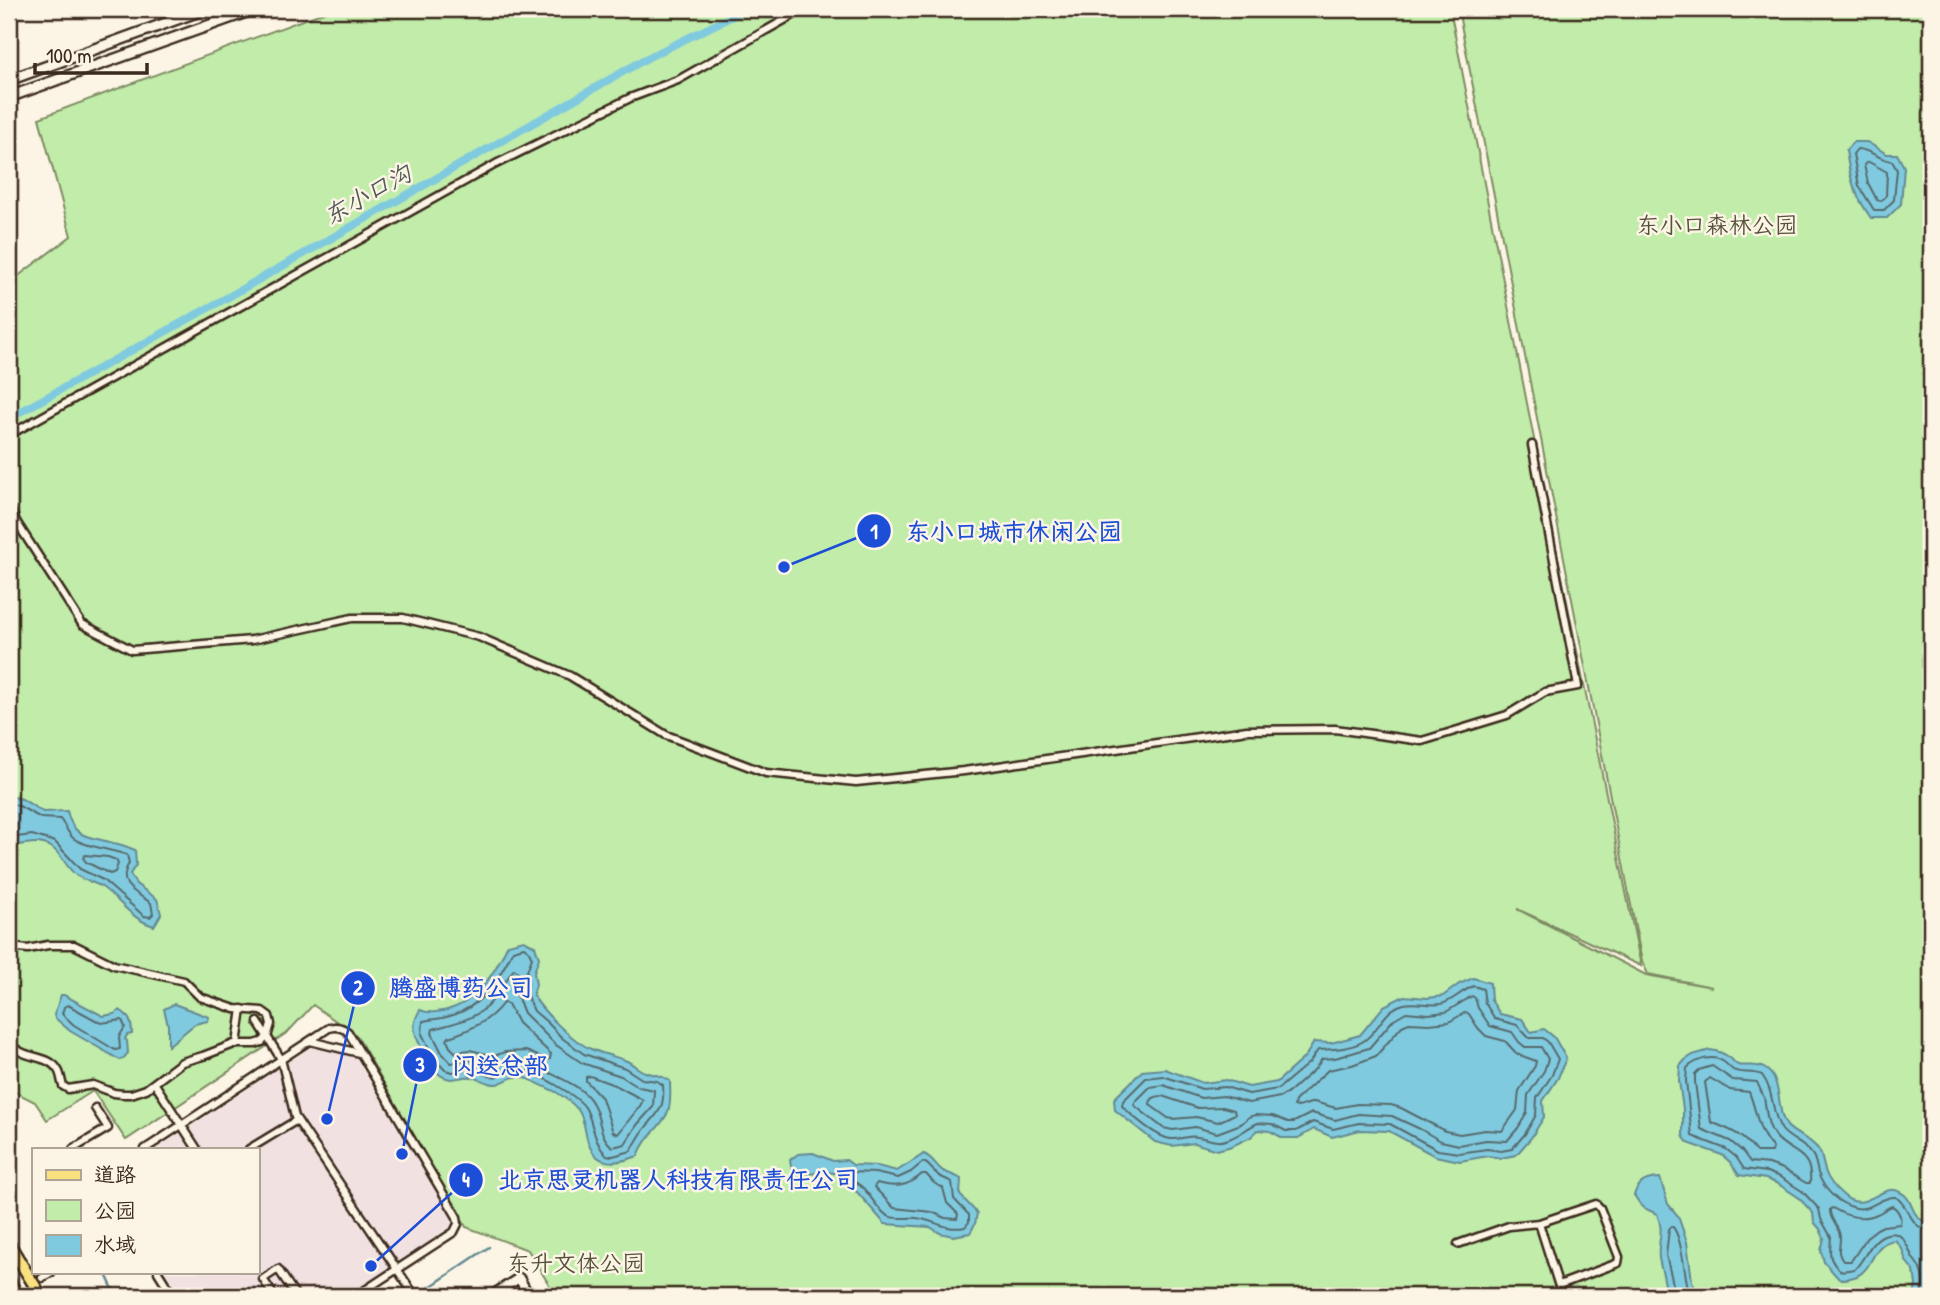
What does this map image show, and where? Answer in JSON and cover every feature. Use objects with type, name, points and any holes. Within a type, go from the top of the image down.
[{"type":"main road","points":[[9,80],[205,9]]},
{"type":"main road","points":[[9,97],[255,9]]},
{"type":"main road","points":[[9,1244],[41,1296]]},
{"type":"main road","points":[[9,1281],[18,1296]]},
{"type":"street","points":[[9,435],[496,163],[630,98],[678,80],[804,9]]},
{"type":"street","points":[[9,507],[82,624],[132,650],[252,640],[352,618],[403,618],[479,637],[570,676],[666,735],[766,773],[856,782],[964,771],[1247,730],[1335,729],[1422,741],[1507,715],[1545,692],[1578,686],[1532,445]]},
{"type":"street","points":[[9,947],[28,949],[48,945],[74,945],[114,965],[184,981],[200,997],[234,1009],[262,1011],[269,1016],[271,1024],[267,1037],[262,1042],[237,1044],[182,1062],[155,1084],[131,1094],[114,1093],[93,1085],[68,1089],[63,1086],[59,1070],[54,1065],[18,1052],[9,1042]]},
{"type":"street","points":[[237,1044],[242,1009]]},
{"type":"street","points":[[258,1022],[281,1059],[296,1120],[415,1296]]},
{"type":"street","points":[[147,1148],[329,1028],[343,1028],[348,1032],[457,1217],[458,1224],[454,1232],[356,1296]]},
{"type":"street","points":[[310,1041],[360,1053]]},
{"type":"street","points":[[155,1084],[196,1148]]},
{"type":"street","points":[[75,1148],[108,1128],[95,1108]]},
{"type":"street","points":[[251,1148],[296,1120]]},
{"type":"street","points":[[1458,1244],[1509,1226],[1539,1223],[1595,1204],[1600,1208],[1619,1256],[1618,1263],[1559,1285]]},
{"type":"street","points":[[1539,1223],[1562,1296]]},
{"type":"street","points":[[274,1296],[262,1279],[278,1269],[296,1296]]},
{"type":"street","points":[[42,1278],[49,1274]]},
{"type":"street","points":[[159,1274],[173,1296]]},
{"type":"street","points":[[491,1296],[519,1279],[529,1296]]},
{"type":"shaded area","points":[[316,1044],[354,1055],[453,1218],[451,1229],[347,1296],[179,1296],[165,1274],[259,1274],[259,1148],[158,1148]]},
{"type":"green space","points":[[332,9],[1450,9],[1641,966],[1517,909],[1646,975],[1712,987],[1648,974],[1642,962],[1458,9],[1931,9],[1931,1296],[556,1296],[528,1250],[466,1227],[357,1036],[313,1005],[288,1032],[126,1140],[93,1091],[47,1120],[35,1102],[9,1089],[9,283],[71,236],[39,118]]},
{"type":"water","points":[[1853,142],[1867,142],[1887,154],[1897,154],[1904,167],[1901,204],[1887,218],[1871,218],[1860,201],[1851,178],[1846,150]]},
{"type":"water","points":[[9,796],[22,799],[43,812],[67,811],[74,827],[84,835],[135,850],[136,865],[130,874],[136,884],[157,899],[161,914],[154,926],[133,915],[102,887],[77,876],[46,844],[9,845]]},
{"type":"water","points":[[524,940],[535,946],[539,958],[534,972],[536,985],[533,994],[558,1025],[591,1049],[627,1061],[643,1071],[670,1081],[669,1110],[644,1143],[638,1156],[614,1162],[595,1155],[578,1110],[563,1096],[539,1084],[518,1077],[497,1084],[471,1077],[451,1079],[435,1071],[425,1056],[415,1031],[420,1010],[444,1011],[468,1000],[485,984],[508,944]]},
{"type":"water","points":[[1473,978],[1490,983],[1491,1000],[1500,1014],[1522,1019],[1531,1032],[1544,1029],[1554,1037],[1566,1058],[1558,1078],[1543,1101],[1544,1117],[1516,1155],[1460,1161],[1435,1156],[1389,1131],[1360,1130],[1332,1137],[1314,1129],[1298,1138],[1283,1138],[1270,1131],[1258,1130],[1251,1137],[1217,1150],[1194,1143],[1172,1146],[1155,1142],[1115,1110],[1114,1099],[1142,1071],[1165,1069],[1203,1083],[1226,1080],[1249,1087],[1277,1082],[1305,1057],[1314,1042],[1331,1043],[1360,1035],[1384,1006],[1404,996],[1443,996]]},
{"type":"water","points":[[61,995],[103,1016],[120,1010],[126,1015],[131,1023],[132,1034],[125,1039],[128,1053],[123,1059],[120,1060],[70,1031],[55,1018]]},
{"type":"water","points":[[174,1004],[209,1017],[208,1021],[195,1024],[168,1046],[168,1025],[164,1009]]},
{"type":"water","points":[[1710,1050],[1723,1054],[1738,1065],[1754,1065],[1770,1073],[1777,1087],[1781,1112],[1787,1126],[1817,1148],[1829,1179],[1850,1200],[1865,1201],[1893,1190],[1906,1196],[1916,1215],[1931,1227],[1931,1296],[1914,1296],[1914,1271],[1895,1240],[1887,1242],[1877,1250],[1863,1272],[1855,1277],[1839,1279],[1824,1262],[1821,1251],[1824,1238],[1814,1222],[1813,1213],[1798,1197],[1766,1179],[1739,1175],[1722,1155],[1688,1143],[1683,1136],[1680,1066],[1693,1055]]},
{"type":"water","points":[[813,1153],[833,1161],[846,1160],[853,1165],[877,1166],[897,1171],[924,1154],[943,1171],[961,1179],[960,1195],[977,1213],[975,1224],[970,1233],[953,1236],[930,1227],[885,1224],[839,1174],[827,1172],[798,1175],[790,1160],[798,1154]]},
{"type":"water","points":[[1660,1178],[1668,1204],[1678,1216],[1687,1242],[1692,1281],[1698,1296],[1665,1296],[1665,1281],[1659,1258],[1661,1232],[1657,1214],[1642,1207],[1634,1195],[1644,1182]]},
{"type":"waterway","name":"东小口沟","points":[[9,418],[230,296],[649,57],[747,9]]},
{"type":"waterway","points":[[421,1293],[489,1247]]},
{"type":"waterway","points":[[106,1274],[116,1296]]},
{"type":"place","name":"东小口城市休闲公园","points":[[784,567]]},
{"type":"place","name":"腾盛博药公司","points":[[327,1119]]},
{"type":"place","name":"闪送总部","points":[[402,1154]]},
{"type":"place","name":"北京思灵机器人科技有限责任公司","points":[[371,1266]]},
{"type":"park label","name":"东小口森林公园","points":[[1717,224]]},
{"type":"park label","name":"东升文体公园","points":[[576,1262]]}]
